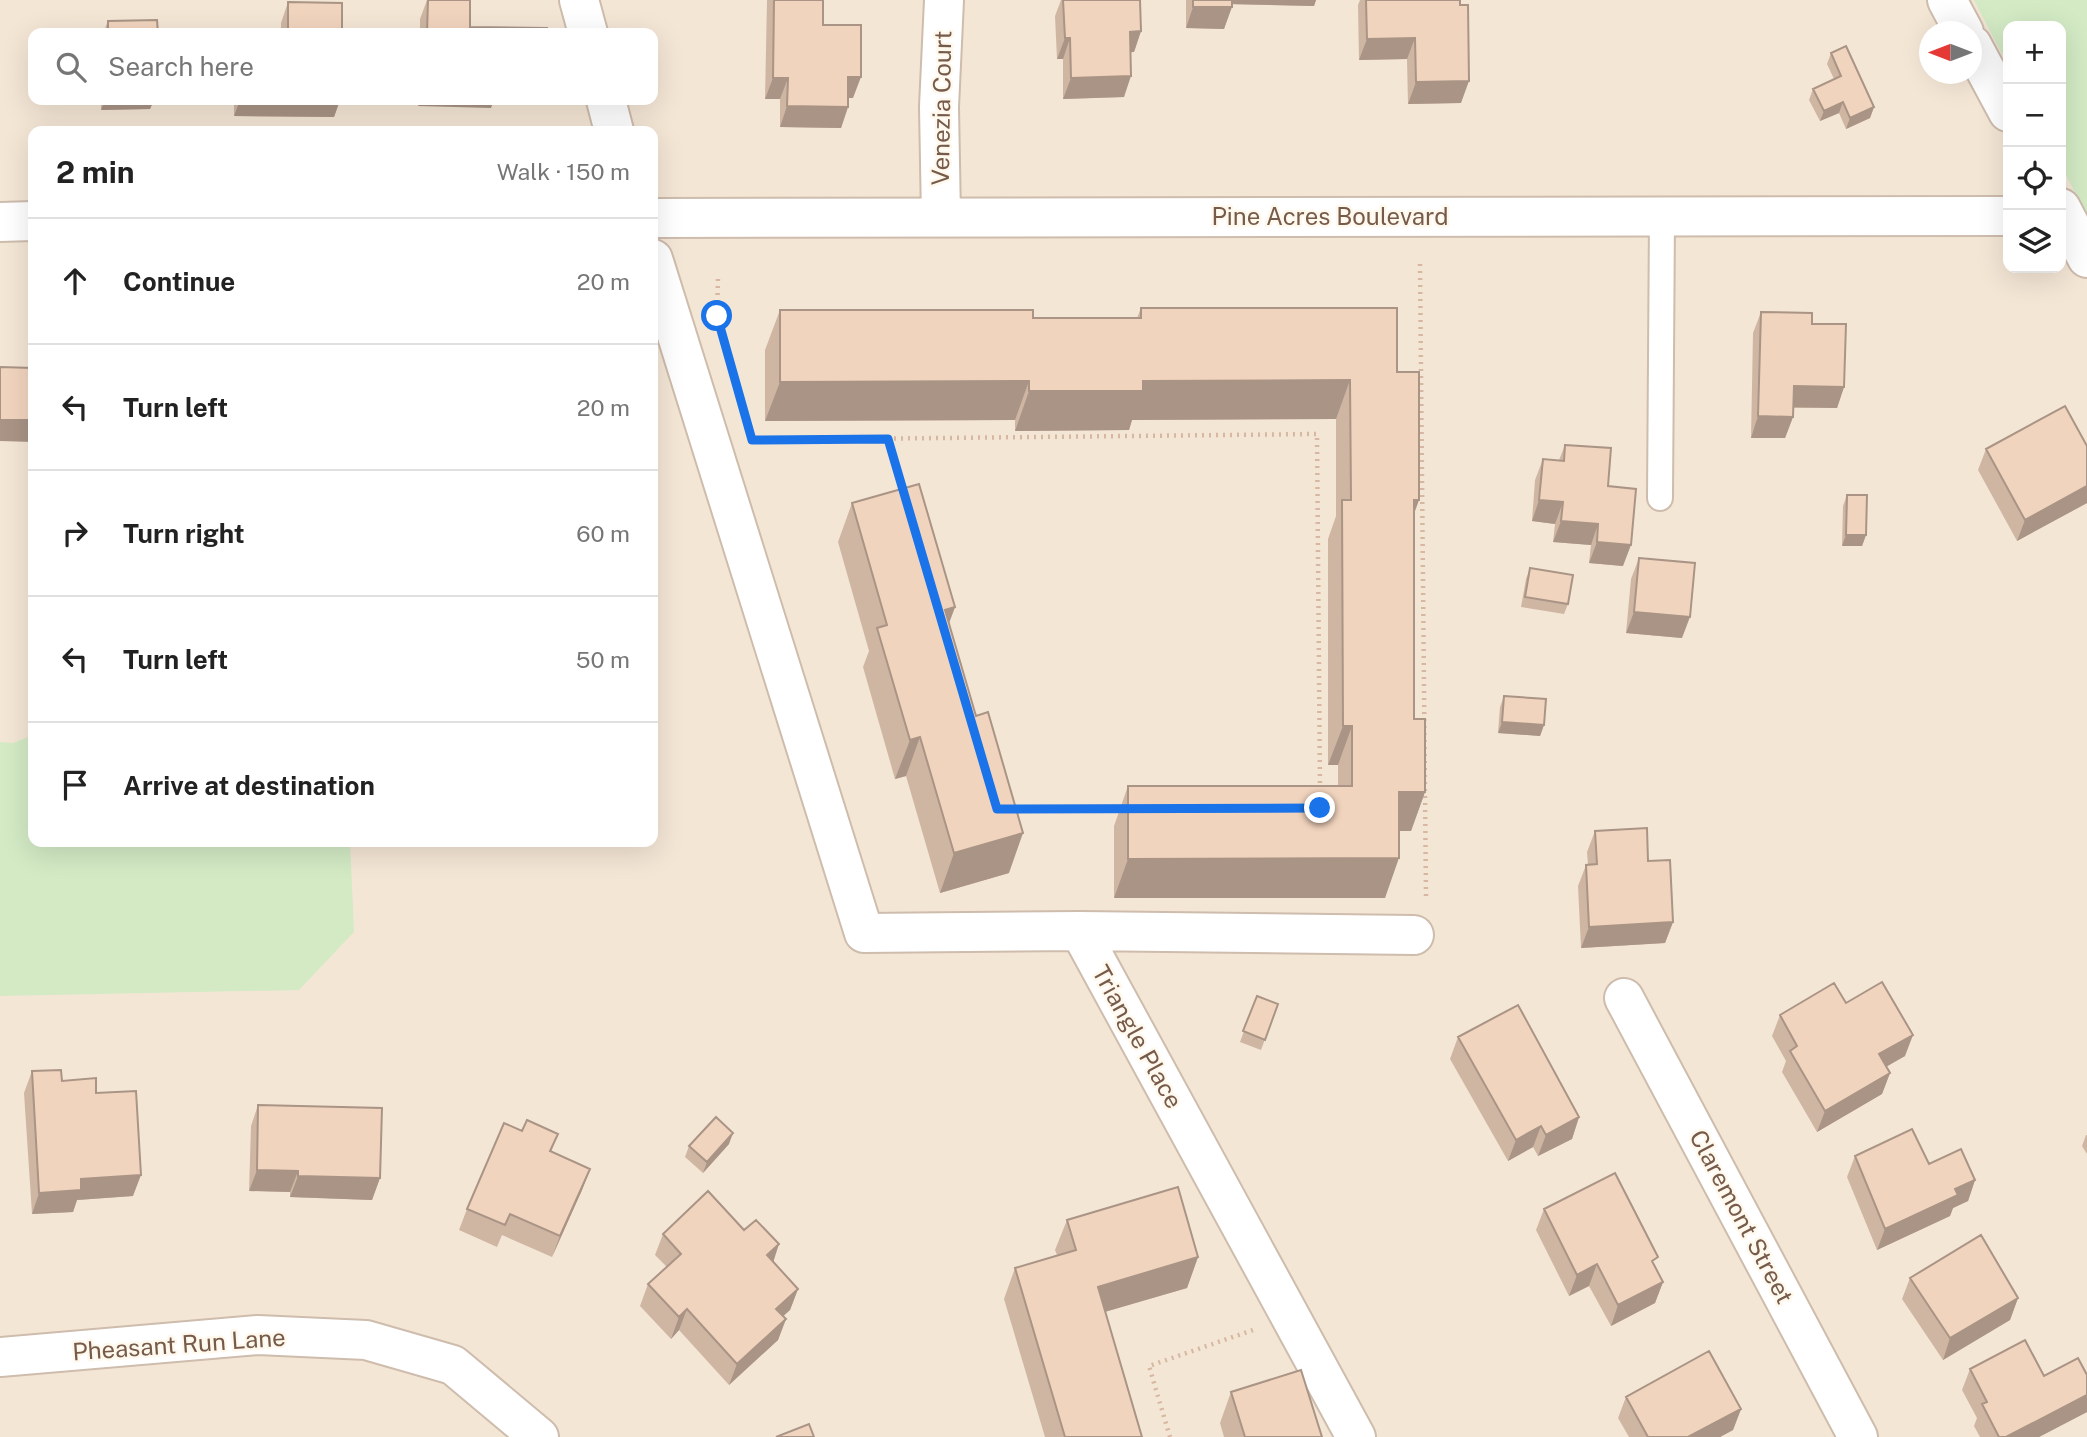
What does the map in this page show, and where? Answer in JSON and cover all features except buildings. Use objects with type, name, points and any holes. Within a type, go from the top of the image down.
[{"type":"street","points":[[579,0],[587,28]]},
{"type":"street","name":"Venezia Court","points":[[941,217],[939,107],[944,0]]},
{"type":"street","points":[[1947,0],[1958,21]]},
{"type":"street","points":[[1982,64],[2003,103]]},
{"type":"street","points":[[607,105],[613,126]]},
{"type":"street","points":[[2068,214],[2087,258]]},
{"type":"street","name":"Pine Acres Boulevard","points":[[658,218],[2003,216]]},
{"type":"street","points":[[0,222],[28,221]]},
{"type":"street","points":[[658,275],[864,933],[1080,931]]},
{"type":"street","name":"Triangle Place","points":[[1356,1437],[1080,931],[1414,935]]},
{"type":"street","name":"Claremont Street","points":[[1624,998],[1858,1437]]},
{"type":"street","name":"Pheasant Run Lane","points":[[0,1357],[258,1335],[366,1340],[453,1365],[539,1437]]},
{"type":"lane","points":[[1660,498],[1662,217]]},
{"type":"path","points":[[1420,264],[1426,899]]},
{"type":"path","points":[[718,278],[716,301],[721,329]]},
{"type":"path","points":[[750,434],[757,441],[1317,434],[1320,794]]},
{"type":"path","points":[[888,439],[907,505]]},
{"type":"path","points":[[1011,809],[1132,809]]},
{"type":"path","points":[[1170,1437],[1149,1366],[1262,1327],[1288,1312]]},
{"type":"shaded area","points":[[0,0],[2087,0],[2087,1437],[0,1437]]},
{"type":"green space","points":[[1974,0],[2087,0],[2087,215],[2066,175],[2066,21],[2003,21],[2003,56]]},
{"type":"green space","points":[[28,737],[28,847],[350,847],[354,932],[299,990],[0,996],[0,742],[13,743]]},
{"type":"route","points":[[717,316],[752,440],[888,439],[997,809],[1320,808]]}]
